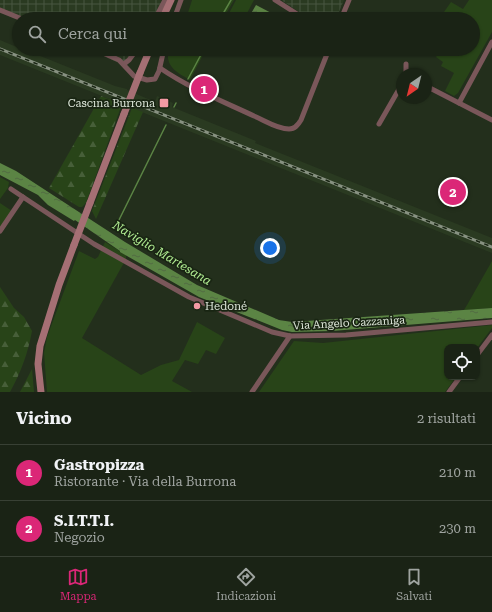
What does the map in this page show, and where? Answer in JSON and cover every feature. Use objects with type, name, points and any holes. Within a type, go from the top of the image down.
[{"type":"street","points":[[160,12],[169,0]]},
{"type":"street","points":[[165,12],[169,0]]},
{"type":"street","points":[[177,12],[181,0]]},
{"type":"street","points":[[276,0],[294,12]]},
{"type":"street","points":[[344,12],[349,0]]},
{"type":"street","points":[[0,10],[12,15]]},
{"type":"street","points":[[459,103],[492,42]]},
{"type":"street","points":[[110,56],[124,64],[132,75],[148,80],[156,78],[163,56]]},
{"type":"street","points":[[124,64],[132,56]]},
{"type":"street","points":[[41,392],[38,368],[40,346],[59,285],[147,56]]},
{"type":"street","points":[[160,68],[181,81],[221,101],[287,129],[298,125],[301,120],[326,56]]},
{"type":"street","points":[[432,89],[492,120]]},
{"type":"street","points":[[379,124],[396,94]]},
{"type":"street","name":"Via Angelo Cazzaniga","points":[[11,189],[85,238],[195,300],[272,332],[290,336],[346,335],[492,322]]},
{"type":"street","points":[[0,231],[23,197]]},
{"type":"street","points":[[480,351],[492,335]]},
{"type":"street","points":[[252,392],[290,336]]},
{"type":"street","points":[[449,392],[458,380]]},
{"type":"shaded area","points":[[0,0],[166,0],[160,12],[12,12],[12,16],[0,12]]},
{"type":"shaded area","points":[[281,0],[344,0],[339,12],[299,12]]},
{"type":"shaded area","points":[[0,40],[12,45],[12,56],[40,56],[115,86],[127,89],[155,102],[157,96],[173,103],[172,107],[256,141],[255,143],[492,238],[492,253],[0,55]]},
{"type":"shaded area","points":[[103,56],[133,56],[124,68],[117,62]]},
{"type":"green space","points":[[192,0],[234,0],[227,12],[188,12]]},
{"type":"green space","points":[[236,0],[254,0],[248,12],[230,12]]},
{"type":"green space","points":[[469,0],[492,0],[492,32],[480,54],[480,12],[444,12],[451,2],[463,9]]},
{"type":"green space","points":[[168,56],[202,56],[190,80],[175,70],[168,60]]},
{"type":"green space","points":[[479,56],[458,93],[454,96],[445,91],[454,73],[441,66],[443,62],[436,57]]},
{"type":"green space","points":[[101,96],[122,104],[86,203],[82,207],[79,207],[49,188]]},
{"type":"green space","points":[[132,108],[143,112],[96,219],[92,211]]},
{"type":"green space","points":[[0,177],[9,182],[8,188],[0,199]]},
{"type":"green space","points":[[0,203],[12,211],[0,228]]},
{"type":"green space","points":[[105,242],[126,255],[126,259],[82,338],[141,375],[161,365],[179,360],[197,322],[225,338],[216,354],[206,350],[198,364],[185,360],[172,381],[192,392],[47,392],[44,353],[47,337],[79,251],[95,259],[98,257]]},
{"type":"green space","points":[[492,261],[492,308],[464,310],[467,305]]},
{"type":"green space","points":[[0,287],[14,308],[24,317],[32,331],[24,362],[10,392],[0,392]]},
{"type":"green space","points":[[492,325],[492,328],[480,344],[444,344],[444,380],[454,380],[445,392],[259,392],[294,341],[323,343]]},
{"type":"green space","points":[[32,369],[34,392],[20,392]]},
{"type":"water","points":[[256,5],[269,12],[252,12]]},
{"type":"water","points":[[0,163],[16,171],[125,242],[197,285],[279,320],[292,322],[492,308],[492,318],[332,331],[292,332],[282,330],[199,297],[120,252],[75,220],[74,221],[48,205],[38,195],[0,175]]},
{"type":"waterway","points":[[224,12],[231,0]]},
{"type":"waterway","points":[[188,79],[200,56]]},
{"type":"waterway","points":[[174,107],[176,103]]},
{"type":"waterway","name":"Naviglio Martesana","points":[[115,228],[166,125]]},
{"type":"railway","points":[[0,49],[12,54]]},
{"type":"railway","points":[[17,56],[492,247]]},
{"type":"place","name":"Gastropizza","points":[[204,89]]},
{"type":"place","name":"Cascina Burrona","points":[[164,103]]},
{"type":"place","name":"S.I.T.T.I.","points":[[453,192]]},
{"type":"place","name":"Hedoné","points":[[197,306]]}]
